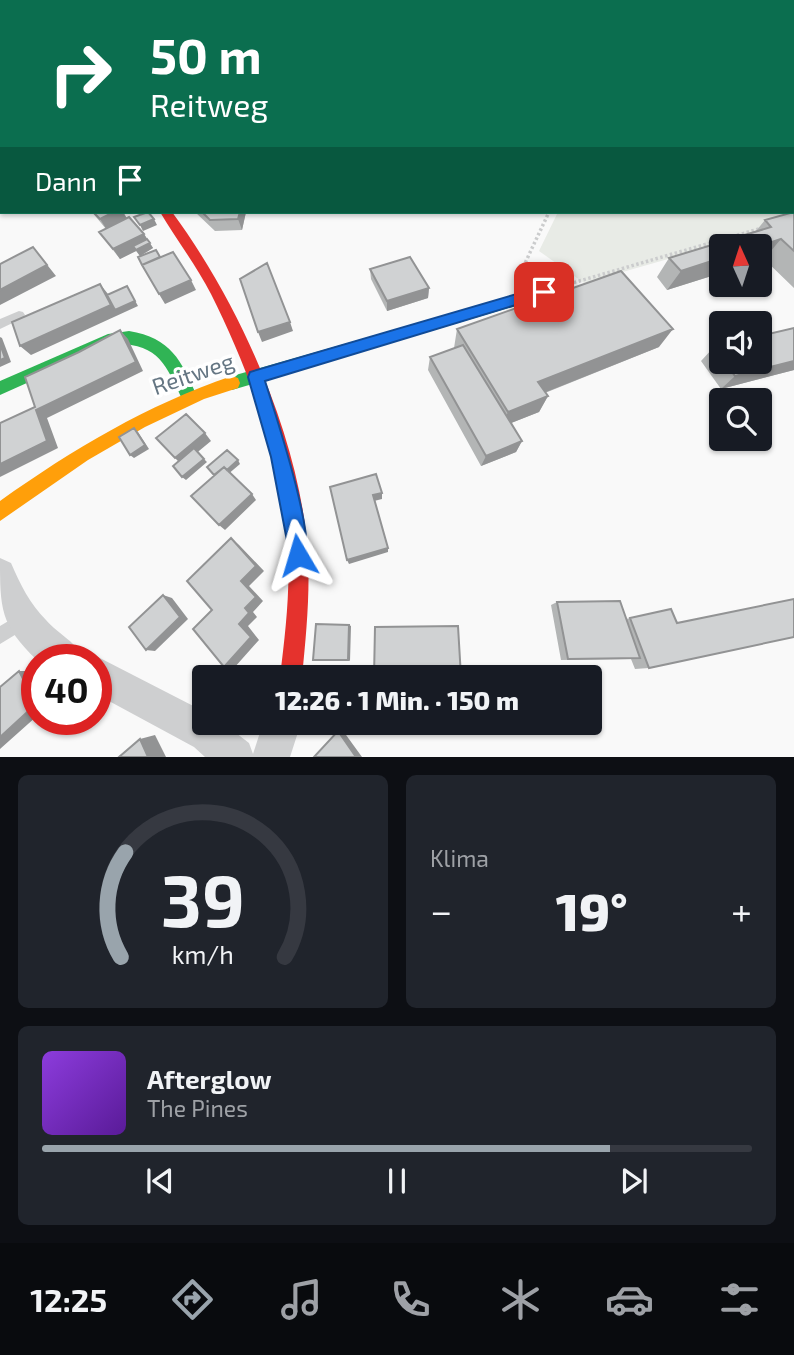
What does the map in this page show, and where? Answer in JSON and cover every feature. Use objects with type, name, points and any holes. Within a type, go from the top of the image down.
[{"type":"street","points":[[167,214],[208,269],[229,306],[256,377],[280,457],[293,516],[298,555],[292,665]]},
{"type":"street","name":"Reitweg","points":[[0,512],[100,442],[143,416],[189,396],[544,292]]},
{"type":"street","points":[[0,388],[113,338],[130,335],[146,338],[161,347],[176,365],[189,396]]},
{"type":"street","points":[[0,574],[11,629],[39,644]]},
{"type":"street","points":[[112,683],[207,734],[235,757]]},
{"type":"street","points":[[271,757],[278,735]]},
{"type":"lane","points":[[0,324],[19,315]]},
{"type":"path","points":[[514,300],[516,282],[548,214]]},
{"type":"path","points":[[544,292],[768,226]]},
{"type":"shaded area","points":[[557,214],[794,214],[794,223],[756,234],[709,234],[709,247],[584,283],[539,251]]},
{"type":"building","points":[[95,214],[110,214],[100,219]]},
{"type":"building","points":[[150,214],[154,219],[140,225],[134,217]]},
{"type":"building","points":[[204,214],[239,214],[238,219],[210,220]]},
{"type":"building","points":[[794,214],[794,251],[781,239],[772,242],[772,234],[748,234],[771,227],[765,220]]},
{"type":"building","points":[[129,217],[144,234],[113,249],[99,232]]},
{"type":"building","points":[[147,239],[150,243],[136,250],[133,246]]},
{"type":"building","points":[[709,246],[709,262],[681,271],[669,258]]},
{"type":"building","points":[[33,247],[47,265],[0,290],[0,264]]},
{"type":"building","points":[[156,250],[160,257],[142,265],[138,257]]},
{"type":"building","points":[[173,252],[191,280],[159,294],[142,265]]},
{"type":"building","points":[[410,257],[429,288],[387,301],[370,269]]},
{"type":"building","points":[[267,263],[290,322],[258,332],[240,279]]},
{"type":"building","points":[[621,271],[673,329],[538,382],[548,396],[508,412],[457,329]]},
{"type":"building","points":[[100,284],[111,305],[20,346],[12,322]]},
{"type":"building","points":[[127,286],[135,301],[115,310],[107,295]]},
{"type":"building","points":[[794,328],[794,361],[772,367],[772,333]]},
{"type":"building","points":[[120,330],[136,362],[36,410],[47,441],[0,464],[0,423],[35,407],[25,377]]},
{"type":"building","points":[[0,344],[5,358],[0,360]]},
{"type":"building","points":[[463,345],[522,441],[486,456],[430,357]]},
{"type":"building","points":[[186,414],[205,433],[175,458],[156,438]]},
{"type":"building","points":[[134,428],[145,445],[130,455],[119,437]]},
{"type":"building","points":[[194,448],[204,459],[182,477],[173,466]]},
{"type":"building","points":[[227,450],[238,460],[227,470],[224,467],[214,475],[207,467]]},
{"type":"building","points":[[224,467],[252,494],[219,525],[191,496]]},
{"type":"building","points":[[376,474],[382,493],[373,495],[388,548],[347,560],[330,487]]},
{"type":"building","points":[[231,538],[256,566],[241,581],[256,597],[245,608],[249,613],[239,624],[251,637],[226,665],[222,665],[193,629],[212,610],[187,581]]},
{"type":"building","points":[[163,595],[180,617],[146,650],[129,627]]},
{"type":"building","points":[[794,599],[794,637],[649,668],[630,618],[671,609],[677,623]]},
{"type":"building","points":[[620,601],[640,658],[568,659],[557,602]]},
{"type":"building","points":[[316,624],[349,625],[348,660],[313,660]]},
{"type":"building","points":[[458,626],[460,665],[374,665],[375,627]]},
{"type":"building","points":[[19,671],[21,718],[0,737],[0,687]]},
{"type":"building","points":[[334,735],[341,735],[356,757],[314,757]]},
{"type":"building","points":[[140,739],[148,757],[119,757]]},
{"type":"traffic: fast","points":[[232,383],[544,292]]},
{"type":"traffic: fast","points":[[0,388],[113,338],[129,337],[142,339],[162,350],[177,370],[189,396]]},
{"type":"traffic: slow","points":[[0,512],[110,437],[169,407],[232,383]]},
{"type":"traffic: jam","points":[[167,214],[201,264],[230,319],[243,347],[274,435],[297,540],[298,601],[292,665]]},
{"type":"route","points":[[298,555],[293,516],[280,457],[256,377],[544,292]]}]
